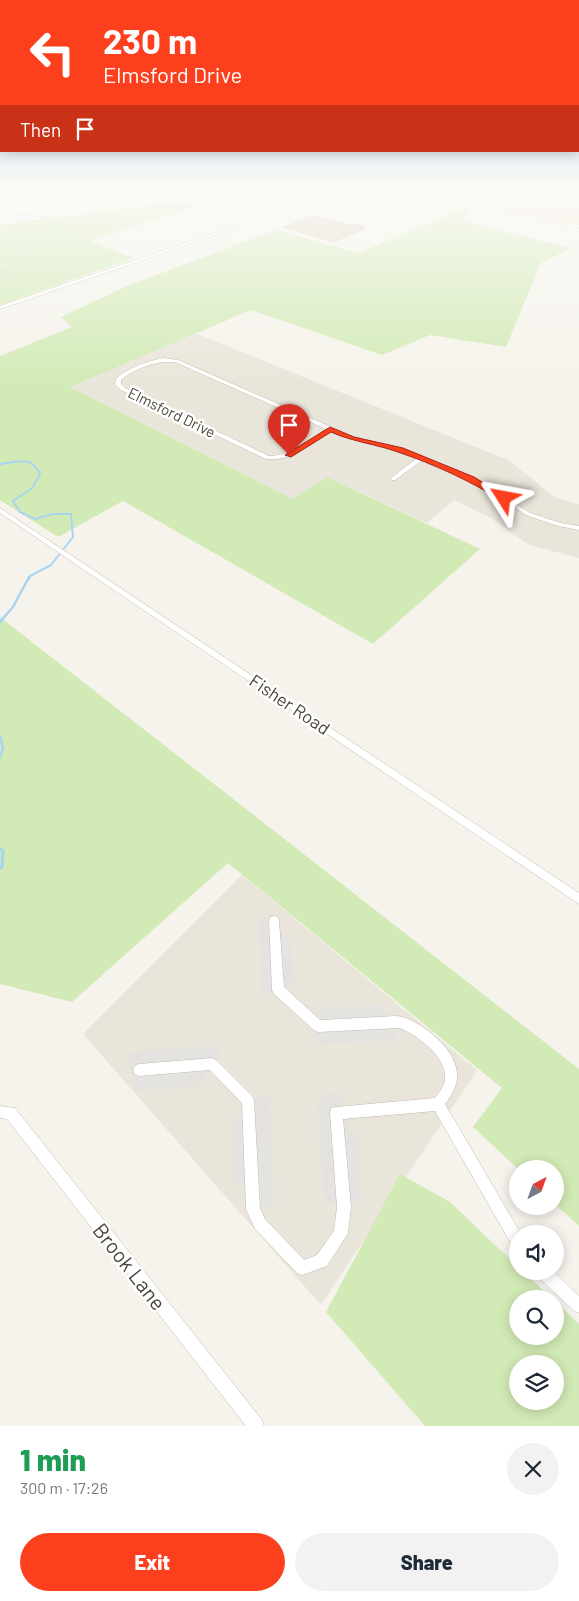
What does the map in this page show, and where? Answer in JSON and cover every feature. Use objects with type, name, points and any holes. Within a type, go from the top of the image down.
[{"type":"street","points":[[0,308],[159,254]]},
{"type":"street","name":"Elmsford Drive","points":[[330,429],[289,455],[268,458],[123,389],[118,382],[123,375],[154,362],[172,360],[352,438],[391,447],[484,485],[528,514],[560,525],[579,528]]},
{"type":"street","points":[[393,479],[421,458]]},
{"type":"street","name":"Fisher Road","points":[[0,510],[579,898]]},
{"type":"street","points":[[274,921],[278,990],[318,1026],[400,1022],[411,1025],[437,1046],[448,1062],[451,1072],[451,1083],[438,1104]]},
{"type":"street","points":[[139,1070],[212,1064],[248,1100],[253,1209],[260,1224],[302,1268],[322,1261],[341,1233],[344,1207],[336,1113],[438,1104]]},
{"type":"street","points":[[438,1104],[509,1226]]},
{"type":"street","name":"Brook Lane","points":[[0,1112],[10,1113],[256,1426]]},
{"type":"street","points":[[552,1280],[579,1306]]},
{"type":"shaded area","points":[[195,333],[508,460],[556,498],[579,504],[579,558],[529,545],[491,518],[454,500],[427,523],[327,477],[293,499],[70,387]]},
{"type":"shaded area","points":[[242,875],[477,1070],[321,1305],[83,1034]]},
{"type":"shaded area","points":[[259,920],[267,920],[282,934],[291,938],[294,986],[286,986],[287,992],[261,996]]},
{"type":"shaded area","points":[[383,1005],[385,1015],[392,1016],[397,1040],[315,1045],[314,1033],[321,1019],[321,1008]]},
{"type":"shaded area","points":[[220,1046],[220,1061],[205,1073],[204,1086],[135,1090],[128,1052]]},
{"type":"shaded area","points":[[327,1092],[342,1092],[350,1134],[357,1134],[363,1202],[325,1204],[317,1106]]},
{"type":"shaded area","points":[[257,1097],[269,1097],[274,1207],[262,1207],[245,1184],[234,1184],[233,1118],[245,1119]]},
{"type":"green space","points":[[0,254],[122,254],[134,258],[0,305]]},
{"type":"green space","points":[[214,254],[559,254],[541,263],[506,347],[430,335],[382,355],[251,310],[70,387],[293,499],[327,477],[480,549],[373,644],[123,501],[58,537],[0,500],[0,356],[72,327],[61,317],[129,285]]},
{"type":"green space","points":[[0,617],[579,1069],[579,1226],[564,1212],[564,1160],[509,1161],[473,1127],[502,1088],[228,863],[72,1002],[0,984]]},
{"type":"green space","points":[[400,1174],[450,1202],[509,1258],[509,1280],[532,1280],[543,1290],[509,1290],[509,1345],[564,1345],[564,1310],[579,1324],[579,1426],[425,1426],[326,1312]]},
{"type":"waterway","points":[[0,278],[21,254]]},
{"type":"waterway","points":[[0,464],[18,461],[28,462],[40,474],[32,488],[13,501],[20,512],[35,519],[52,514],[71,514],[73,537],[51,565],[30,576],[29,579]]},
{"type":"waterway","points":[[0,622],[13,607],[29,577]]},
{"type":"waterway","points":[[0,736],[3,748],[0,757]]},
{"type":"waterway","points":[[0,849],[3,851],[2,867],[0,868]]},
{"type":"route","points":[[289,455],[330,429],[352,438],[400,450],[471,478],[504,498]]}]
